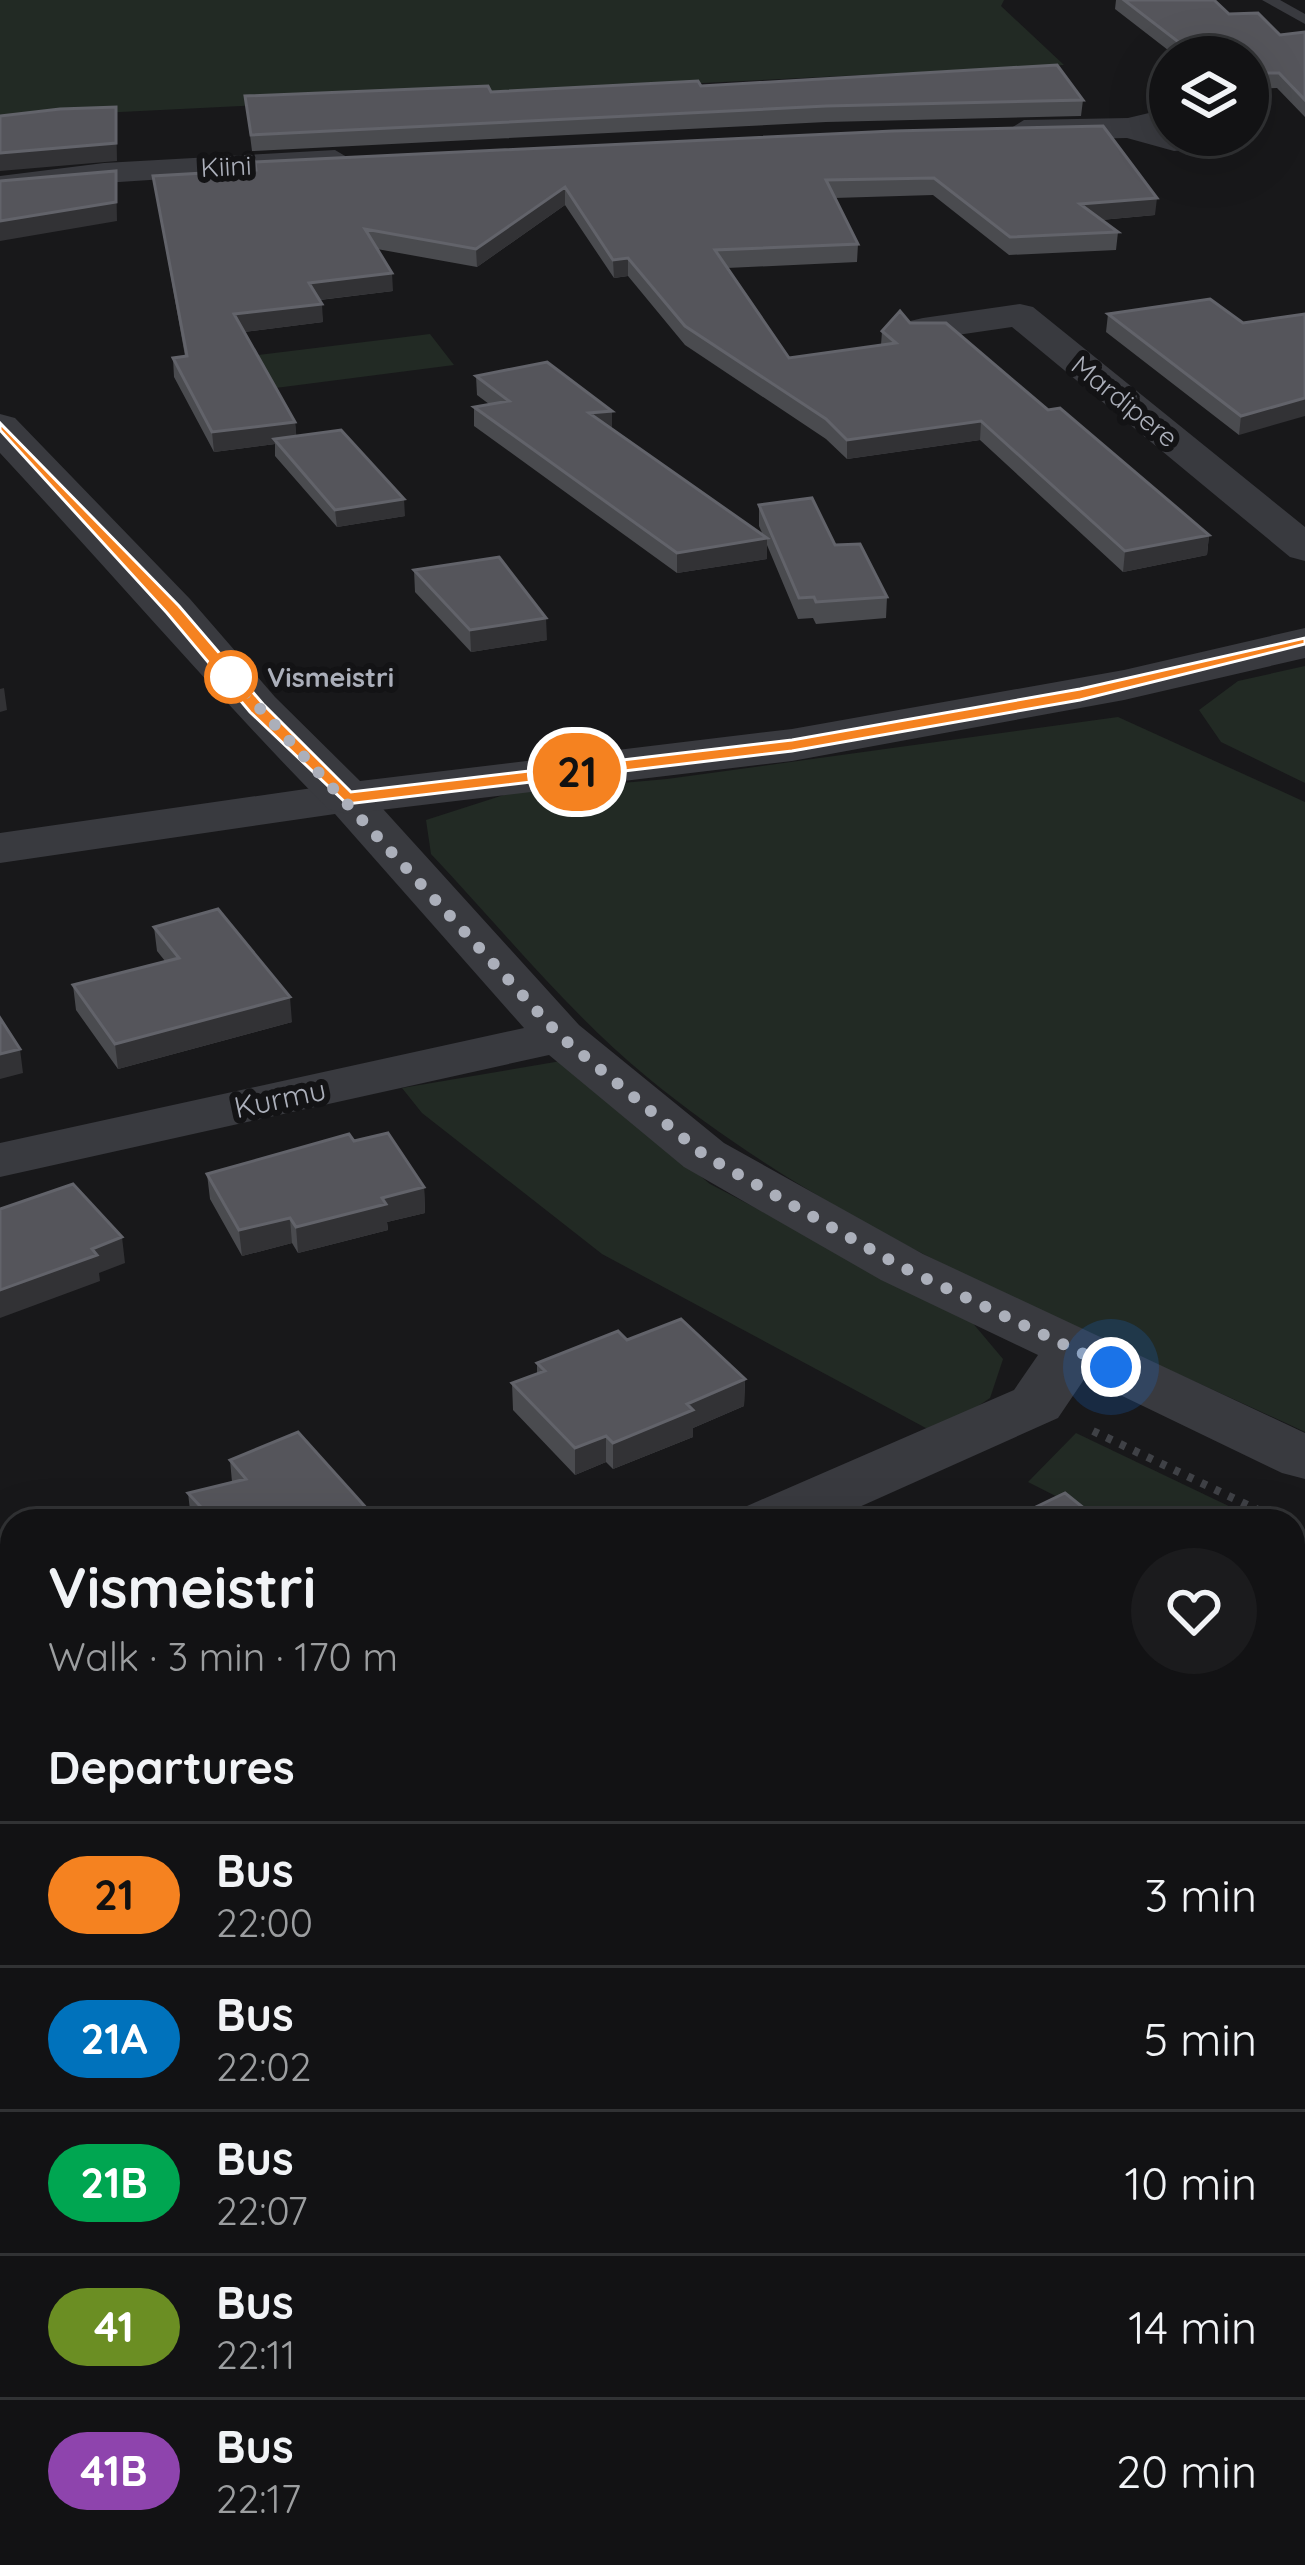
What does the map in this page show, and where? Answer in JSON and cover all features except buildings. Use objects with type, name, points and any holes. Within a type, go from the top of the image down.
[{"type":"street","points":[[986,131],[1128,128],[1149,123]]},
{"type":"street","points":[[1128,128],[1149,134]]},
{"type":"street","name":"Kiini","points":[[0,186],[104,173],[370,159]]},
{"type":"street","name":"Mardipere","points":[[923,329],[1020,315],[1305,548]]},
{"type":"street","points":[[0,427],[173,609],[257,708],[347,798],[560,1036],[704,1155],[902,1267],[1305,1458]]},
{"type":"street","points":[[0,848],[347,798],[792,745],[1080,694],[1305,644]]},
{"type":"street","name":"Kurmu","points":[[0,1160],[560,1036]]},
{"type":"street","points":[[797,1509],[1036,1404],[1072,1349]]},
{"type":"lane","points":[[1269,0],[1305,20]]},
{"type":"path","points":[[1036,1404],[1256,1509]]},
{"type":"shaded area","points":[[0,0],[1004,0],[1001,6],[1064,65],[0,118]]},
{"type":"shaded area","points":[[430,334],[454,365],[237,393],[217,360]]},
{"type":"shaded area","points":[[1305,666],[1305,783],[1221,742],[1199,710],[1238,681]]},
{"type":"shaded area","points":[[1118,717],[1305,802],[1305,1432],[964,1275],[799,1184],[721,1133],[647,1077],[590,1025],[431,854],[426,820],[510,793],[667,779]]},
{"type":"shaded area","points":[[561,1061],[710,1184],[971,1321],[1003,1359],[990,1398],[937,1434],[602,1254],[422,1113],[402,1088]]},
{"type":"shaded area","points":[[1076,1433],[1235,1509],[1081,1509],[1028,1482]]},
{"type":"bus line","name":"21","points":[[0,427],[173,609],[257,708],[347,798],[792,745],[1124,686],[1305,644]]},
{"type":"place","name":"Vismeistri","points":[[231,677]]},
{"type":"route","points":[[231,677],[347,798],[560,1036],[704,1155],[902,1267],[1111,1367]]}]
